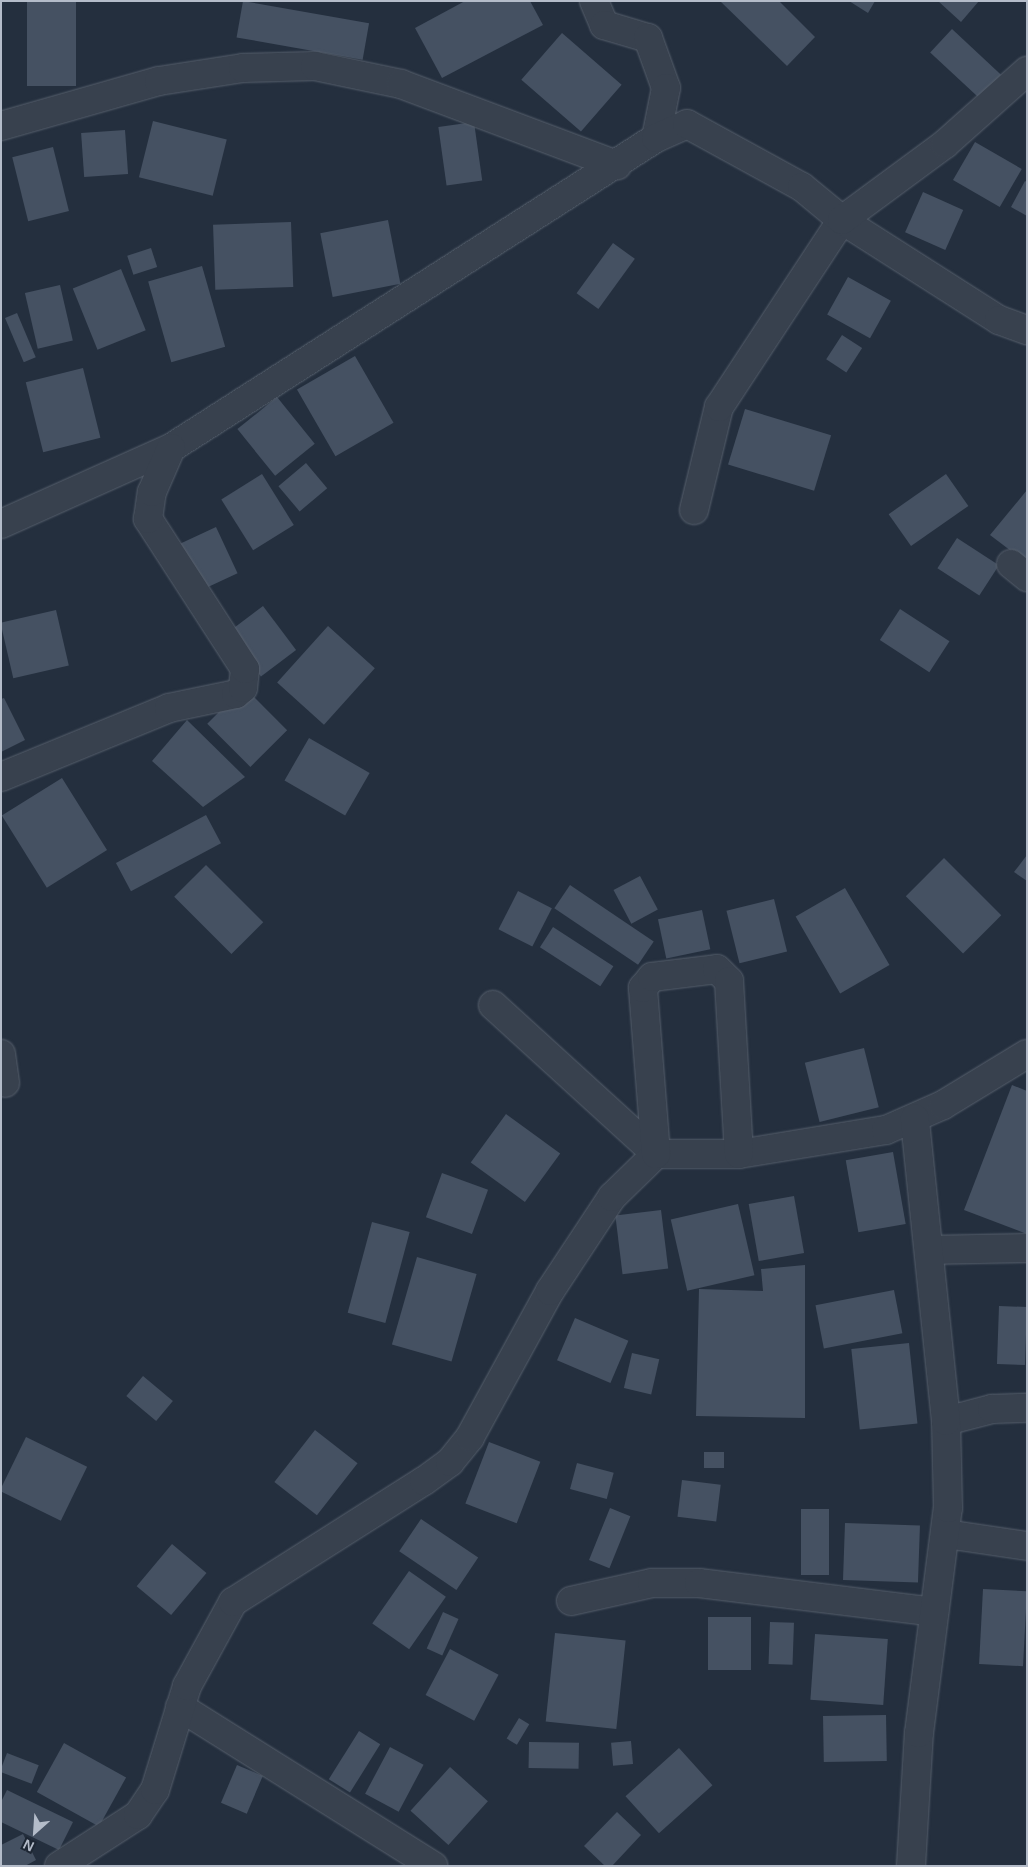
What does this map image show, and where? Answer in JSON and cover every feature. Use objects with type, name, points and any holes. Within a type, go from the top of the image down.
[{"type":"street","points":[[594,1],[604,25],[648,38],[666,88],[656,138]]},
{"type":"street","points":[[1,126],[159,81],[243,68],[315,66],[401,84],[617,165]]},
{"type":"street","points":[[694,510],[719,407],[842,220],[945,144],[1027,71]]},
{"type":"street","points":[[1,524],[171,448],[617,165],[656,138],[687,124],[696,125],[802,187],[842,220],[999,320],[1027,330]]},
{"type":"street","points":[[1,777],[169,708],[236,694],[243,688],[246,669],[148,519],[152,492],[171,448]]},
{"type":"street","points":[[656,1154],[643,988],[652,977],[717,968],[730,980],[739,1154]]},
{"type":"street","points":[[492,1005],[656,1154],[739,1154],[886,1130],[915,1119],[1027,1054]]},
{"type":"street","points":[[1,1054],[5,1084]]},
{"type":"street","points":[[911,1866],[919,1733],[946,1534],[946,1421],[915,1119]]},
{"type":"street","points":[[59,1866],[138,1815],[156,1790],[180,1708],[217,1626],[234,1602],[450,1462],[470,1437],[550,1291],[612,1197],[656,1154]]},
{"type":"street","points":[[929,1250],[1027,1248]]},
{"type":"street","points":[[946,1421],[992,1409],[1027,1408]]},
{"type":"street","points":[[946,1534],[1027,1546]]},
{"type":"street","points":[[571,1601],[652,1583],[699,1582],[934,1612]]},
{"type":"street","points":[[180,1708],[433,1866]]},
{"type":"building","points":[[27,1],[76,1],[76,86],[27,86]]},
{"type":"building","points":[[243,1],[369,23],[363,60],[237,37]]},
{"type":"building","points":[[465,1],[530,1],[543,25],[442,78],[415,28]]},
{"type":"building","points":[[720,1],[779,1],[815,37],[787,66]]},
{"type":"building","points":[[849,1],[875,1],[868,13]]},
{"type":"building","points":[[938,1],[979,1],[961,22]]},
{"type":"building","points":[[952,29],[1001,75],[979,98],[930,52]]},
{"type":"building","points":[[562,33],[622,85],[581,132],[521,80]]},
{"type":"building","points":[[153,121],[227,139],[213,196],[139,177]]},
{"type":"building","points":[[474,122],[482,180],[447,185],[438,127]]},
{"type":"building","points":[[125,130],[128,174],[84,177],[81,133]]},
{"type":"building","points":[[975,142],[1022,169],[1000,207],[953,180]]},
{"type":"building","points":[[53,147],[69,211],[28,221],[12,157]]},
{"type":"building","points":[[1025,181],[1027,182],[1027,216],[1011,207]]},
{"type":"building","points":[[923,192],[963,210],[945,250],[905,232]]},
{"type":"building","points":[[388,220],[400,284],[333,297],[320,233]]},
{"type":"building","points":[[291,222],[293,287],[215,290],[213,225]]},
{"type":"building","points":[[613,243],[635,259],[598,309],[577,293]]},
{"type":"building","points":[[151,248],[157,267],[133,275],[127,256]]},
{"type":"building","points":[[202,266],[225,347],[171,362],[148,281]]},
{"type":"building","points":[[121,269],[146,330],[98,350],[73,288]]},
{"type":"building","points":[[848,277],[891,301],[870,338],[827,315]]},
{"type":"building","points":[[60,285],[73,341],[38,349],[25,293]]},
{"type":"building","points":[[17,313],[36,357],[24,362],[5,318]]},
{"type":"building","points":[[842,335],[862,348],[846,372],[826,359]]},
{"type":"building","points":[[355,356],[394,423],[335,456],[297,390]]},
{"type":"building","points":[[83,368],[100,438],[43,452],[26,382]]},
{"type":"building","points":[[277,397],[315,444],[275,476],[237,429]]},
{"type":"building","points":[[745,409],[831,435],[814,491],[728,464]]},
{"type":"building","points":[[306,463],[327,488],[300,511],[278,486]]},
{"type":"building","points":[[262,474],[294,525],[253,550],[221,499]]},
{"type":"building","points":[[946,474],[968,506],[911,546],[889,514]]},
{"type":"building","points":[[1027,490],[1027,563],[990,535]]},
{"type":"building","points":[[216,527],[238,573],[194,594],[172,547]]},
{"type":"building","points":[[957,538],[999,565],[979,595],[937,568]]},
{"type":"building","points":[[263,606],[296,650],[261,676],[228,632]]},
{"type":"building","points":[[900,609],[949,641],[929,672],[880,640]]},
{"type":"building","points":[[56,610],[69,666],[13,678],[1,623]]},
{"type":"building","points":[[328,626],[375,668],[324,725],[277,682]]},
{"type":"building","points":[[244,687],[287,730],[250,767],[207,724]]},
{"type":"building","points":[[4,698],[25,740],[1,752],[1,699]]},
{"type":"building","points":[[187,720],[245,777],[203,807],[152,761]]},
{"type":"building","points":[[309,738],[370,773],[345,815],[284,780]]},
{"type":"building","points":[[62,778],[107,850],[47,888],[2,816]]},
{"type":"building","points":[[206,815],[221,843],[131,891],[116,863]]},
{"type":"building","points":[[1027,855],[1027,881],[1014,872]]},
{"type":"building","points":[[944,858],[1001,915],[963,953],[906,896]]},
{"type":"building","points":[[206,865],[263,922],[231,954],[174,897]]},
{"type":"building","points":[[640,876],[658,910],[631,924],[614,890]]},
{"type":"building","points":[[570,885],[654,941],[638,965],[554,908]]},
{"type":"building","points":[[845,888],[890,965],[840,994],[796,916]]},
{"type":"building","points":[[518,891],[552,908],[532,947],[498,929]]},
{"type":"building","points":[[774,899],[787,951],[740,963],[726,911]]},
{"type":"building","points":[[702,910],[710,949],[666,958],[658,919]]},
{"type":"building","points":[[553,927],[613,966],[600,986],[540,947]]},
{"type":"building","points":[[864,1048],[879,1107],[820,1122],[805,1063]]},
{"type":"building","points":[[1012,1085],[1027,1091],[1027,1234],[964,1210]]},
{"type":"building","points":[[506,1114],[560,1153],[525,1202],[471,1163]]},
{"type":"building","points":[[893,1152],[906,1224],[858,1232],[846,1160]]},
{"type":"building","points":[[442,1173],[488,1190],[472,1234],[426,1217]]},
{"type":"building","points":[[794,1196],[804,1253],[759,1261],[749,1204]]},
{"type":"building","points":[[738,1204],[754,1275],[687,1291],[671,1220]]},
{"type":"building","points":[[661,1210],[668,1269],[623,1274],[615,1216]]},
{"type":"building","points":[[372,1222],[410,1232],[385,1323],[348,1313]]},
{"type":"building","points":[[417,1257],[477,1274],[452,1362],[392,1344]]},
{"type":"building","points":[[805,1265],[805,1418],[696,1416],[699,1289],[763,1291],[761,1269]]},
{"type":"building","points":[[894,1290],[902,1333],[824,1348],[815,1305]]},
{"type":"building","points":[[999,1306],[1027,1307],[1025,1365],[997,1364]]},
{"type":"building","points":[[575,1318],[628,1341],[610,1383],[557,1360]]},
{"type":"building","points":[[909,1343],[917,1424],[860,1430],[851,1349]]},
{"type":"building","points":[[632,1353],[659,1359],[651,1394],[624,1388]]},
{"type":"building","points":[[143,1376],[173,1401],[156,1421],[126,1396]]},
{"type":"building","points":[[315,1430],[358,1463],[317,1515],[274,1482]]},
{"type":"building","points":[[26,1437],[87,1467],[61,1521],[1,1492]]},
{"type":"building","points":[[489,1442],[540,1462],[517,1523],[465,1504]]},
{"type":"building","points":[[704,1452],[724,1452],[724,1468],[704,1468]]},
{"type":"building","points":[[577,1463],[614,1473],[607,1499],[570,1489]]},
{"type":"building","points":[[682,1480],[721,1485],[716,1521],[677,1517]]},
{"type":"building","points":[[610,1508],[630,1516],[609,1568],[589,1560]]},
{"type":"building","points":[[801,1509],[829,1509],[829,1575],[801,1575]]},
{"type":"building","points":[[421,1519],[478,1558],[456,1590],[399,1551]]},
{"type":"building","points":[[845,1523],[920,1526],[918,1583],[843,1580]]},
{"type":"building","points":[[172,1544],[206,1573],[171,1615],[137,1586]]},
{"type":"building","points":[[409,1571],[446,1597],[409,1649],[372,1623]]},
{"type":"building","points":[[983,1589],[1027,1591],[1023,1666],[979,1664]]},
{"type":"building","points":[[443,1612],[459,1619],[442,1655],[427,1649]]},
{"type":"building","points":[[708,1617],[751,1617],[751,1670],[708,1670]]},
{"type":"building","points":[[770,1622],[794,1623],[793,1665],[769,1664]]},
{"type":"building","points":[[555,1633],[626,1640],[616,1729],[546,1722]]},
{"type":"building","points":[[815,1634],[888,1639],[883,1705],[810,1700]]},
{"type":"building","points":[[450,1649],[499,1675],[474,1721],[426,1695]]},
{"type":"building","points":[[886,1715],[887,1761],[824,1762],[823,1716]]},
{"type":"building","points":[[519,1718],[529,1724],[517,1745],[507,1739]]},
{"type":"building","points":[[359,1731],[380,1744],[350,1793],[329,1779]]},
{"type":"building","points":[[631,1741],[633,1764],[613,1766],[611,1743]]},
{"type":"building","points":[[529,1742],[579,1743],[579,1769],[529,1768]]},
{"type":"building","points":[[64,1743],[126,1777],[99,1826],[37,1792]]},
{"type":"building","points":[[390,1747],[424,1765],[399,1812],[365,1794]]},
{"type":"building","points":[[679,1748],[712,1785],[659,1833],[625,1796]]},
{"type":"building","points":[[7,1753],[39,1765],[32,1784],[1,1772]]},
{"type":"building","points":[[237,1765],[263,1776],[247,1814],[221,1803]]},
{"type":"building","points":[[450,1767],[488,1801],[448,1845],[411,1811]]},
{"type":"building","points":[[7,1790],[73,1822],[59,1850],[1,1822],[1,1802]]},
{"type":"building","points":[[617,1812],[641,1835],[612,1866],[605,1866],[584,1846]]},
{"type":"building","points":[[23,1834],[36,1860],[25,1866],[1,1866],[1,1845]]}]
